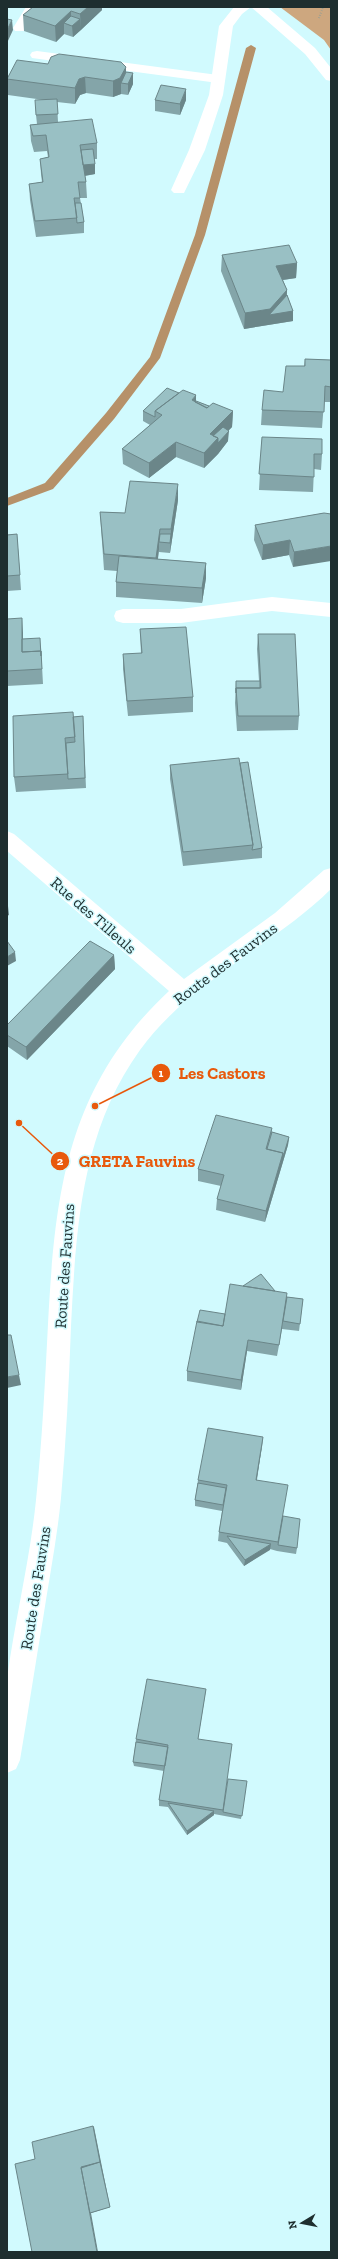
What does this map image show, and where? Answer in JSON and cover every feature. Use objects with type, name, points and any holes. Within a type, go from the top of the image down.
[{"type":"street","points":[[20,28],[33,7]]},
{"type":"street","points":[[179,190],[197,150],[216,95],[226,26],[244,7]]},
{"type":"street","points":[[258,7],[310,51],[331,77]]},
{"type":"street","points":[[37,55],[218,79]]},
{"type":"street","points":[[123,616],[181,616],[272,604],[331,610]]},
{"type":"street","name":"Rue des Tilleuls","points":[[7,839],[182,990]]},
{"type":"street","name":"Route des Fauvins","points":[[7,1760],[46,1524],[56,1403],[64,1242],[68,1197],[78,1153],[95,1106],[115,1070],[135,1040],[182,990],[283,919],[316,892],[331,876]]},
{"type":"shaded area","points":[[280,7],[331,7],[331,50],[324,40]]},
{"type":"building","points":[[33,7],[88,7],[80,14],[71,11],[55,26],[23,15]]},
{"type":"building","points":[[71,16],[80,19],[72,26],[64,23]]},
{"type":"building","points":[[7,19],[12,20],[7,30]]},
{"type":"building","points":[[59,54],[121,62],[126,67],[120,78],[113,81],[85,77],[79,79],[75,88],[7,79],[17,60],[48,64],[51,57]]},
{"type":"building","points":[[126,72],[133,73],[128,84],[121,83]]},
{"type":"building","points":[[161,85],[186,89],[180,104],[155,100]]},
{"type":"building","points":[[57,99],[58,114],[36,115],[35,100]]},
{"type":"building","points":[[92,119],[97,143],[80,145],[86,182],[78,182],[80,198],[74,198],[77,218],[35,221],[29,184],[43,182],[40,159],[49,157],[46,135],[33,136],[30,125]]},
{"type":"building","points":[[93,149],[95,164],[83,165],[81,150]]},
{"type":"building","points":[[75,203],[81,203],[84,222],[77,223]]},
{"type":"building","points":[[289,245],[297,263],[276,266],[287,290],[270,309],[245,313],[222,255]]},
{"type":"building","points":[[287,295],[293,311],[269,315]]},
{"type":"building","points":[[305,359],[331,360],[331,387],[325,386],[324,412],[262,410],[264,390],[283,392],[286,366],[305,366]]},
{"type":"building","points":[[167,388],[179,393],[155,411],[155,417],[143,411]]},
{"type":"building","points":[[183,390],[196,395],[192,400],[207,408],[213,403],[233,411],[210,434],[218,438],[204,453],[176,442],[149,463],[122,449],[162,415],[155,411]]},
{"type":"building","points":[[196,401],[209,406],[207,408],[195,402]]},
{"type":"building","points":[[223,427],[229,431],[218,443],[218,438],[213,436]]},
{"type":"building","points":[[262,437],[322,439],[322,454],[314,454],[314,477],[259,474]]},
{"type":"building","points":[[130,481],[178,484],[171,529],[160,529],[156,558],[104,554],[100,512],[125,513]]},
{"type":"building","points":[[324,513],[331,514],[331,546],[294,552],[290,540],[263,545],[255,525]]},
{"type":"building","points":[[17,534],[20,575],[7,576],[7,535]]},
{"type":"building","points":[[160,534],[171,534],[170,543],[159,542]]},
{"type":"building","points":[[119,556],[206,563],[202,588],[116,582]]},
{"type":"building","points":[[22,618],[22,652],[41,651],[42,669],[7,671],[7,619]]},
{"type":"building","points":[[186,627],[193,697],[127,701],[123,654],[142,653],[140,629]]},
{"type":"building","points":[[258,634],[295,634],[299,716],[238,716],[236,688],[261,688]]},
{"type":"building","points":[[40,638],[41,651],[22,652],[22,639]]},
{"type":"building","points":[[236,681],[260,681],[260,688],[236,688]]},
{"type":"building","points":[[73,712],[75,737],[65,738],[68,774],[14,777],[13,716]]},
{"type":"building","points":[[83,716],[85,778],[68,779],[66,743],[75,742],[73,717]]},
{"type":"building","points":[[239,758],[253,845],[183,852],[170,765]]},
{"type":"building","points":[[248,762],[262,848],[252,850],[253,845],[240,763]]},
{"type":"building","points":[[7,941],[15,952],[7,957]]},
{"type":"building","points":[[90,941],[114,955],[26,1047],[7,1035],[7,1025]]},
{"type":"building","points":[[216,1115],[272,1128],[266,1149],[283,1153],[266,1211],[217,1199],[224,1175],[198,1169]]},
{"type":"building","points":[[272,1132],[289,1137],[283,1157],[283,1153],[267,1149]]},
{"type":"building","points":[[261,1274],[275,1291],[243,1286]]},
{"type":"building","points":[[230,1284],[287,1293],[279,1345],[248,1340],[241,1380],[187,1371],[197,1321],[223,1326]]},
{"type":"building","points":[[287,1297],[303,1299],[300,1324],[283,1321]]},
{"type":"building","points":[[200,1310],[225,1314],[223,1326],[197,1322]]},
{"type":"building","points":[[7,1335],[11,1335],[19,1375],[7,1377]]},
{"type":"building","points":[[208,1428],[263,1437],[256,1480],[288,1485],[278,1542],[219,1532],[227,1485],[198,1480]]},
{"type":"building","points":[[198,1483],[226,1488],[223,1505],[195,1500]]},
{"type":"building","points":[[283,1516],[300,1519],[297,1548],[278,1545]]},
{"type":"building","points":[[227,1536],[271,1544],[245,1560]]},
{"type":"building","points":[[147,1679],[206,1689],[198,1739],[232,1744],[223,1810],[159,1800],[168,1745],[136,1739]]},
{"type":"building","points":[[136,1742],[168,1747],[165,1766],[133,1762]]},
{"type":"building","points":[[228,1779],[247,1781],[242,1816],[223,1812]]},
{"type":"building","points":[[168,1803],[214,1811],[187,1831]]},
{"type":"building","points":[[93,2126],[100,2162],[81,2167],[97,2252],[32,2252],[15,2164],[35,2159],[32,2142]]},
{"type":"building","points":[[100,2162],[110,2207],[90,2213],[81,2168]]},
{"type":"waterway","points":[[7,502],[49,486],[110,416],[155,358],[200,235],[251,48]]},
{"type":"place","name":"Les Castors","points":[[95,1106]]},
{"type":"place","name":"GRETA Fauvins","points":[[19,1123]]}]
